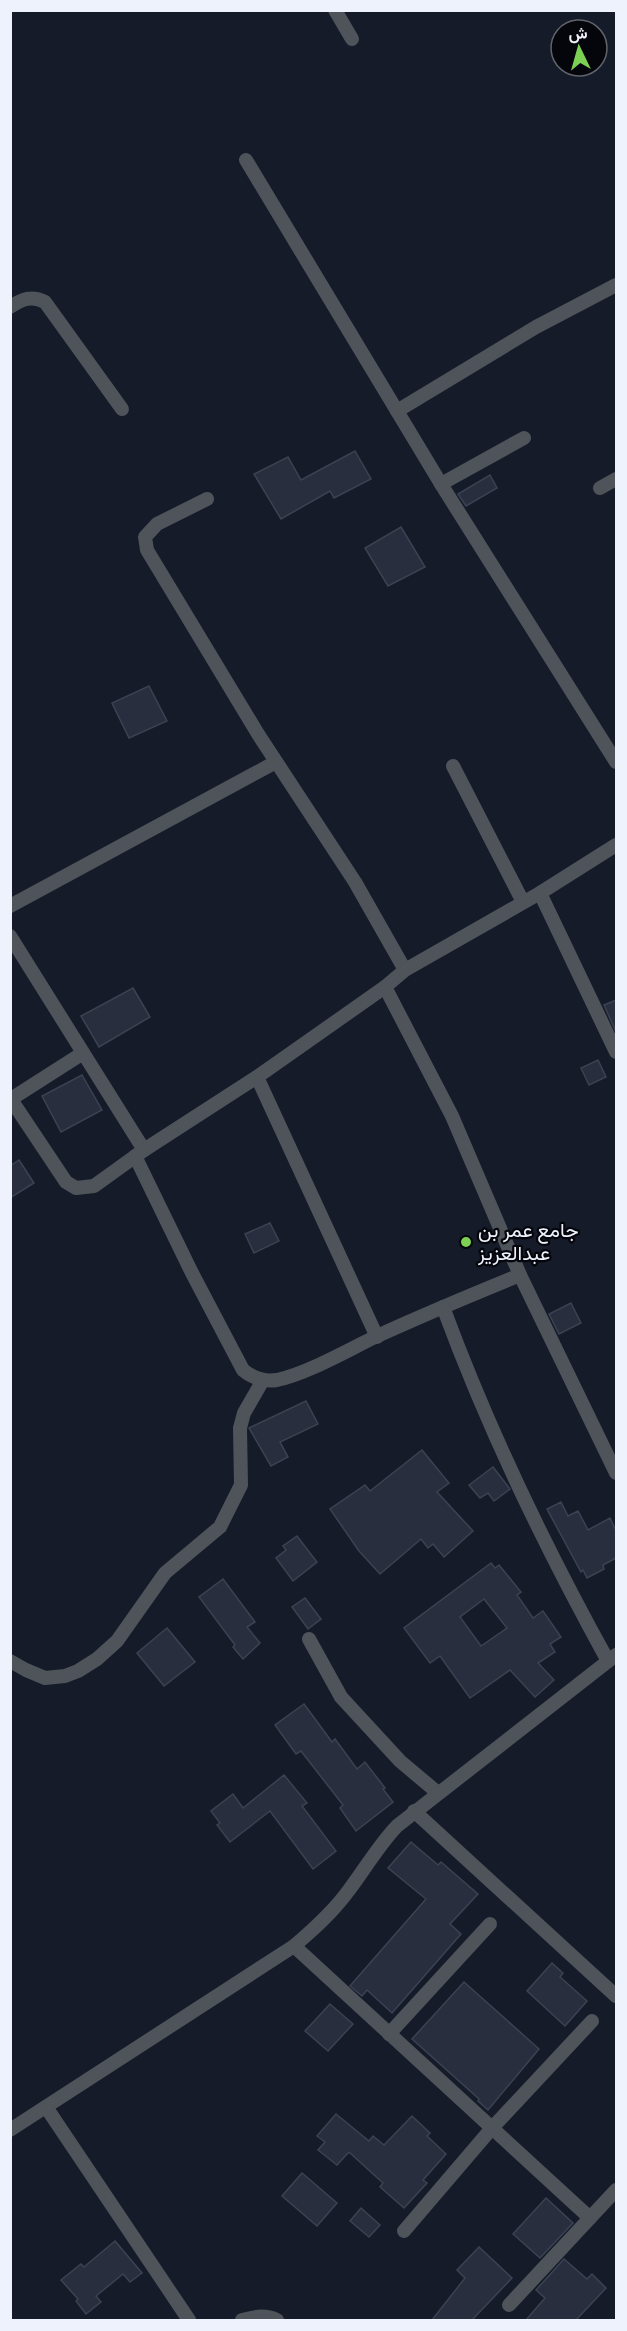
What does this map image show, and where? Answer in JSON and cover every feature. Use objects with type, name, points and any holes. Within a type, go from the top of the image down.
[{"type":"street","points":[[335,10],[352,39]]},
{"type":"street","points":[[246,160],[441,484],[616,762]]},
{"type":"street","points":[[397,411],[536,327],[616,285]]},
{"type":"street","points":[[10,307],[27,298],[36,298],[45,302],[122,409]]},
{"type":"street","points":[[441,484],[524,438]]},
{"type":"street","points":[[600,488],[616,479]]},
{"type":"street","points":[[207,499],[157,524],[145,537],[147,550],[276,762],[355,882],[405,970]]},
{"type":"street","points":[[10,906],[276,762]]},
{"type":"street","points":[[453,766],[523,902]]},
{"type":"street","points":[[83,1053],[11,1098],[66,1182],[76,1188],[94,1186],[139,1153],[257,1077],[386,987],[405,970],[540,893],[616,845]]},
{"type":"street","points":[[540,893],[616,1052]]},
{"type":"street","points":[[10,936],[83,1053],[139,1153],[192,1273],[243,1371],[263,1380],[277,1380],[520,1275]]},
{"type":"street","points":[[386,987],[452,1116],[520,1275],[616,1473]]},
{"type":"street","points":[[257,1077],[377,1337]]},
{"type":"street","points":[[10,2130],[294,1946],[325,1920],[350,1889],[381,1842],[414,1811],[612,1658],[563,1579],[482,1406],[443,1307]]},
{"type":"street","points":[[10,1661],[45,1678],[65,1676],[88,1665],[117,1641],[165,1573],[220,1527],[241,1485],[240,1428],[244,1413],[263,1380]]},
{"type":"street","points":[[309,1639],[341,1697],[400,1761],[438,1793]]},
{"type":"street","points":[[414,1811],[616,1996]]},
{"type":"street","points":[[389,2034],[490,1923]]},
{"type":"street","points":[[294,1946],[590,2218]]},
{"type":"street","points":[[404,2230],[492,2128],[592,2021]]},
{"type":"street","points":[[46,2107],[189,2320]]},
{"type":"street","points":[[509,2305],[616,2190]]},
{"type":"street","points":[[242,2320],[259,2316],[269,2316],[277,2320]]},
{"type":"building","points":[[355,451],[371,479],[334,498],[330,491],[281,519],[254,474],[288,457],[301,480]]},
{"type":"building","points":[[490,475],[497,488],[466,506],[458,494]]},
{"type":"building","points":[[401,527],[425,567],[388,586],[365,548]]},
{"type":"building","points":[[149,686],[167,721],[129,738],[112,703]]},
{"type":"building","points":[[133,988],[150,1017],[99,1047],[81,1016]]},
{"type":"building","points":[[616,1000],[616,1032],[604,1005]]},
{"type":"building","points":[[598,1060],[606,1077],[589,1085],[581,1068]]},
{"type":"building","points":[[82,1075],[102,1110],[61,1132],[42,1096]]},
{"type":"building","points":[[19,1160],[34,1183],[10,1198],[10,1166]]},
{"type":"building","points":[[270,1223],[279,1241],[254,1253],[245,1234]]},
{"type":"building","points":[[571,1303],[581,1323],[559,1334],[549,1314]]},
{"type":"building","points":[[306,1401],[318,1424],[280,1442],[288,1457],[271,1466],[249,1428]]},
{"type":"building","points":[[422,1450],[449,1483],[437,1492],[473,1531],[444,1557],[433,1544],[428,1548],[421,1539],[380,1574],[359,1551],[330,1509],[365,1485],[370,1491]]},
{"type":"building","points":[[493,1467],[510,1489],[494,1501],[488,1493],[480,1498],[469,1485]]},
{"type":"building","points":[[561,1502],[568,1516],[578,1511],[588,1530],[610,1518],[616,1531],[616,1558],[603,1565],[604,1569],[587,1578],[583,1570],[581,1572],[547,1509]]},
{"type":"building","points":[[297,1536],[317,1562],[293,1581],[276,1558],[286,1550],[283,1546]]},
{"type":"building","points":[[491,1563],[495,1568],[499,1565],[521,1592],[517,1595],[533,1618],[543,1611],[561,1637],[550,1644],[555,1652],[538,1663],[554,1680],[535,1697],[510,1670],[470,1698],[440,1656],[430,1663],[404,1628]],"holes":[[[484,1599],[507,1628],[481,1646],[460,1617]]]},
{"type":"building","points":[[223,1579],[255,1622],[247,1627],[260,1643],[243,1659],[199,1597]]},
{"type":"building","points":[[305,1598],[321,1619],[308,1629],[292,1607]]},
{"type":"building","points":[[167,1628],[195,1662],[164,1686],[137,1653]]},
{"type":"building","points":[[304,1704],[332,1742],[335,1739],[357,1769],[365,1762],[393,1802],[356,1831],[340,1808],[343,1805],[301,1751],[296,1754],[275,1725]]},
{"type":"building","points":[[284,1775],[307,1803],[302,1806],[336,1851],[313,1869],[270,1811],[230,1842],[217,1825],[220,1823],[211,1811],[233,1794],[243,1808]]},
{"type":"building","points":[[411,1842],[438,1865],[441,1862],[478,1894],[450,1924],[461,1934],[392,2013],[367,1990],[362,1996],[350,1986],[426,1899],[388,1868]]},
{"type":"building","points":[[552,1963],[563,1973],[560,1977],[587,2001],[565,2026],[527,1991]]},
{"type":"building","points":[[464,1982],[539,2049],[488,2110],[478,2101],[479,2099],[412,2039]]},
{"type":"building","points":[[330,2004],[353,2024],[328,2051],[305,2031]]},
{"type":"building","points":[[336,2114],[369,2141],[373,2136],[384,2145],[412,2116],[430,2133],[427,2136],[446,2154],[423,2180],[427,2183],[404,2208],[380,2187],[383,2183],[350,2153],[337,2165],[318,2150],[325,2142],[317,2136]]},
{"type":"building","points":[[302,2173],[337,2203],[317,2226],[282,2196]]},
{"type":"building","points":[[546,2198],[573,2223],[540,2258],[513,2234]]},
{"type":"building","points":[[361,2208],[380,2225],[369,2237],[350,2221]]},
{"type":"building","points":[[115,2241],[142,2273],[130,2282],[123,2274],[96,2296],[101,2302],[86,2314],[76,2301],[78,2299],[61,2280],[81,2264],[84,2267]]},
{"type":"building","points":[[479,2247],[512,2278],[472,2320],[432,2320],[465,2278],[457,2270]]},
{"type":"building","points":[[564,2259],[587,2279],[592,2274],[606,2288],[576,2320],[526,2320],[545,2298],[536,2290]]},
{"type":"place","name":"جامع عمر بن عبدالعزيز","points":[[466,1242]]}]
